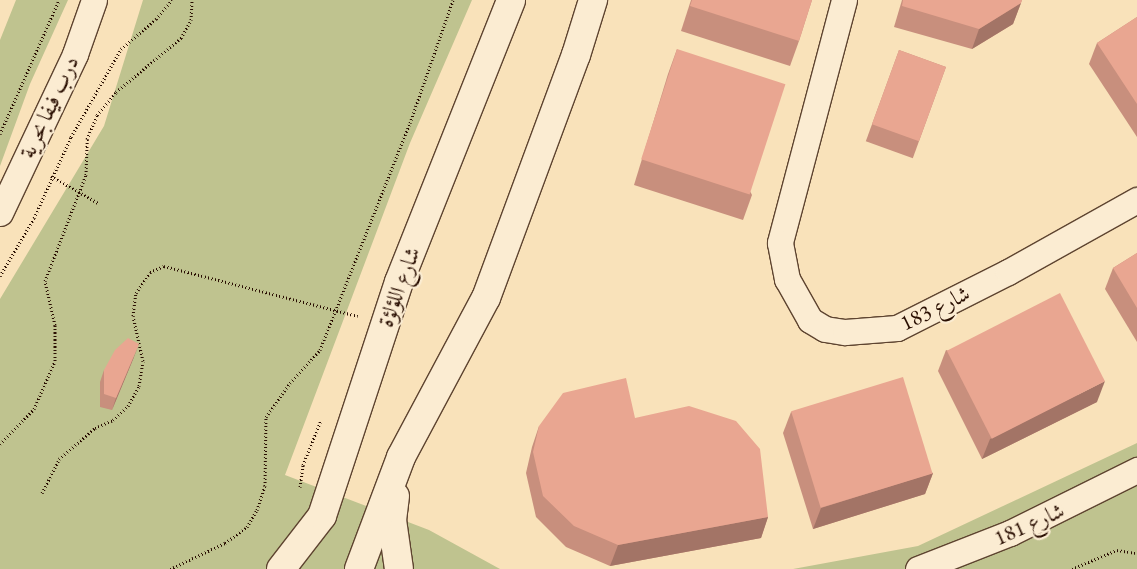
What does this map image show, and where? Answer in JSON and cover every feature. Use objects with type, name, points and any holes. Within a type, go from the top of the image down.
[{"type":"main road","name":"شارع اللؤلؤة","points":[[281,569],[322,516],[398,282],[511,0]]},
{"type":"main road","points":[[359,569],[401,457],[486,298],[572,65],[593,0]]},
{"type":"main road","points":[[399,569],[392,520],[401,457]]},
{"type":"street","name":"درب فيفا بحرية","points":[[0,213],[75,54],[94,0]]},
{"type":"street","name":"شارع 183","points":[[844,0],[780,243],[787,279],[810,320],[826,329],[845,332],[897,328],[1008,272],[1137,200]]},
{"type":"street","name":"شارع 181","points":[[918,569],[1010,533],[1137,470]]},
{"type":"path","points":[[0,134],[59,0]]},
{"type":"path","points":[[0,276],[34,218],[70,136],[122,49],[156,19],[172,0]]},
{"type":"path","points":[[0,444],[34,410],[55,361],[55,325],[45,281],[86,175],[87,139],[97,115],[122,87],[181,38],[191,20],[192,0]]},
{"type":"path","points":[[170,569],[225,543],[247,527],[258,510],[265,486],[266,417],[290,383],[320,350],[410,123],[453,0]]},
{"type":"path","points":[[52,176],[98,203]]},
{"type":"path","points":[[42,493],[59,459],[95,428],[113,420],[128,406],[139,386],[143,361],[133,316],[136,293],[150,272],[164,266],[337,309],[363,318]]},
{"type":"path","points":[[1072,569],[1117,550],[1137,553]]},
{"type":"green space","points":[[16,0],[68,0],[30,84],[0,166],[0,40]]},
{"type":"green space","points":[[143,0],[472,0],[410,143],[285,475],[429,530],[500,569],[0,569],[0,299],[104,126]]},
{"type":"green space","points":[[1137,443],[1137,569],[793,569],[918,546]]},
{"type":"building","points":[[692,0],[812,0],[799,41],[690,6]]},
{"type":"building","points":[[903,0],[1022,0],[1021,3],[979,29],[902,6]]},
{"type":"building","points":[[1137,17],[1137,104],[1097,43]]},
{"type":"building","points":[[677,49],[785,84],[750,195],[641,159]]},
{"type":"building","points":[[899,50],[946,67],[919,141],[872,124]]},
{"type":"building","points":[[1137,253],[1137,308],[1113,268]]},
{"type":"building","points":[[1060,293],[1105,381],[992,439],[947,351]]},
{"type":"building","points":[[128,338],[139,344],[116,398],[104,394],[104,370],[115,350]]},
{"type":"building","points":[[903,377],[933,474],[821,508],[791,411]]},
{"type":"building","points":[[626,378],[635,418],[689,406],[736,421],[760,449],[768,517],[618,545],[574,526],[543,496],[533,452],[539,426],[563,393]]}]
